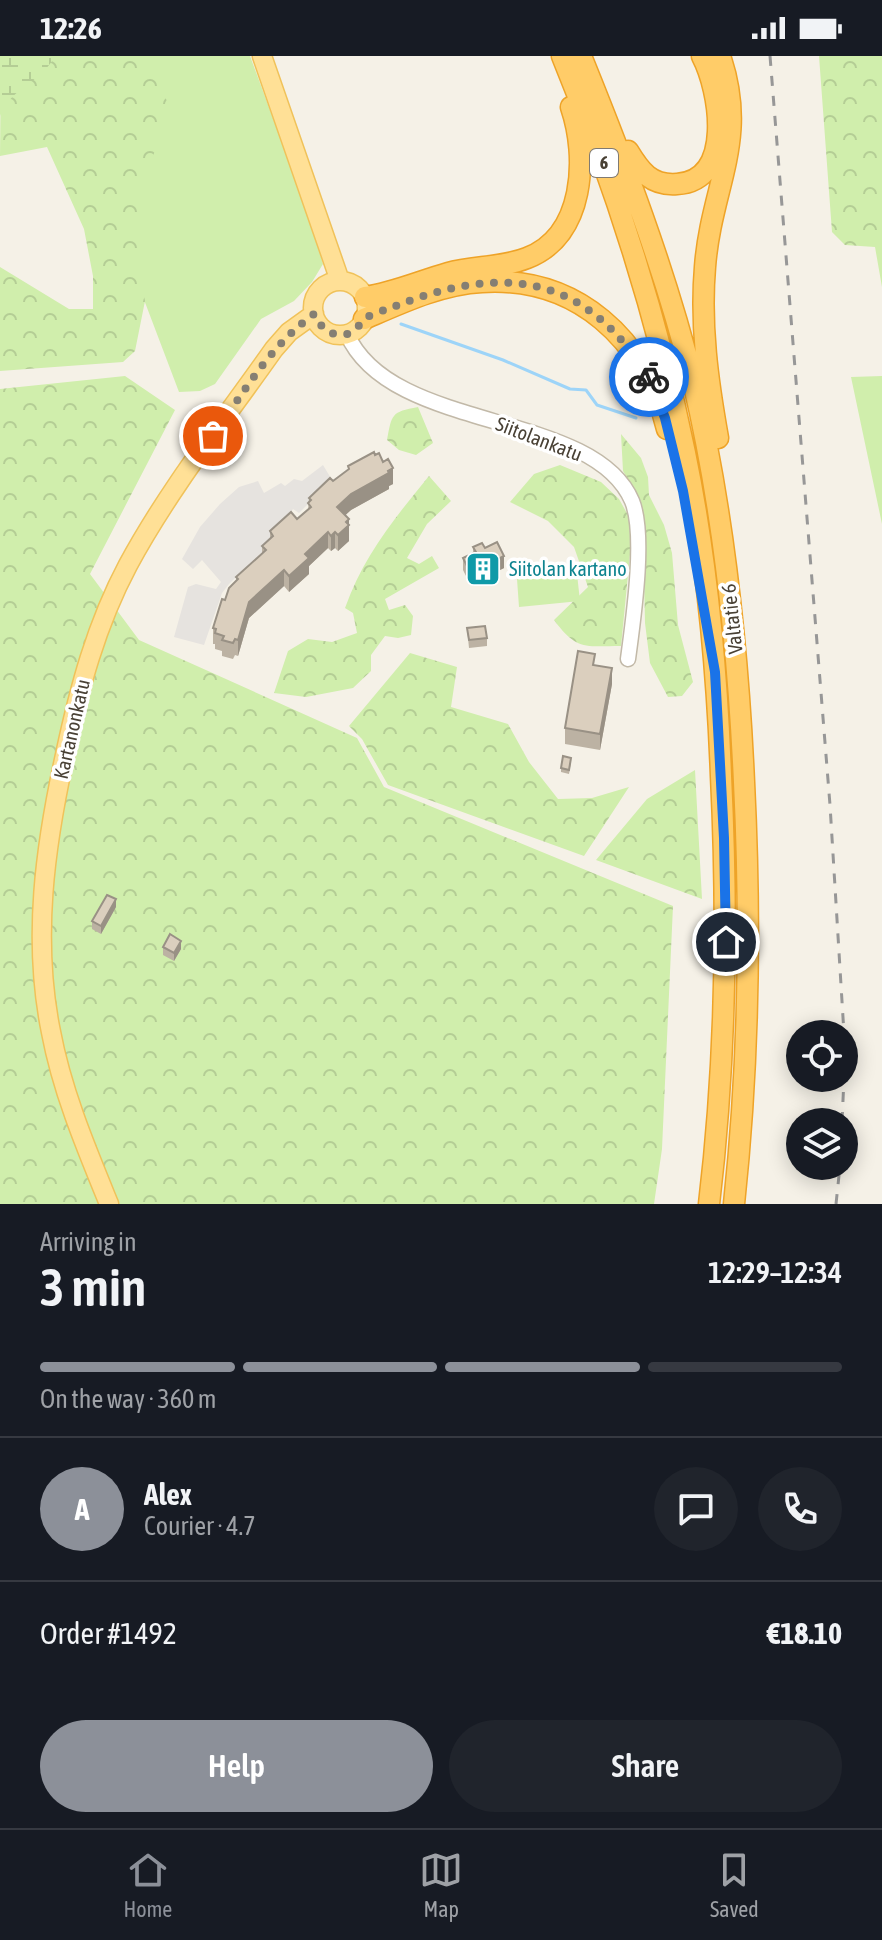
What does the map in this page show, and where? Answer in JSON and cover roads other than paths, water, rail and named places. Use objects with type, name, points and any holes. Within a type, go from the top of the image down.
[{"type":"highway","points":[[365,297],[451,273],[529,258],[560,233],[576,196],[581,150],[576,122],[554,56]]},
{"type":"highway","name":"Valtatie 6","points":[[562,56],[620,208],[640,272],[686,455],[703,563],[715,672],[726,942],[709,1204]]},
{"type":"highway","points":[[582,56],[640,171],[659,183],[673,185],[698,177],[707,169],[715,150],[718,101],[702,56]]},
{"type":"highway","name":"Valtatie 6","points":[[582,56],[658,258],[692,381],[712,471],[734,617],[747,837],[748,943],[734,1204]]},
{"type":"highway","points":[[720,56],[729,86],[731,142],[710,227],[704,290],[706,369],[724,475],[720,529]]},
{"type":"highway","points":[[364,319],[441,289],[480,282],[519,283],[567,297],[592,311],[615,331],[650,379],[665,418],[683,491],[715,672]]},
{"type":"main road","points":[[262,56],[340,281]]},
{"type":"main road","points":[[340,281],[355,285],[365,297],[367,308],[364,319],[360,326],[347,334],[337,335],[318,324],[314,314],[316,295],[330,283],[340,281]]},
{"type":"main road","name":"Kartanonkatu","points":[[109,1204],[61,1072],[51,1033],[41,963],[47,861],[74,712],[92,647],[108,604],[129,564],[182,480],[274,349],[289,332],[314,314]]},
{"type":"street","name":"Siitolankatu","points":[[347,334],[363,361],[399,387],[555,442],[605,468],[620,484],[632,502],[638,551],[628,659]]},
{"type":"waterway","points":[[401,324],[503,360],[570,389],[586,390],[597,405],[636,418]]},
{"type":"railway","points":[[770,56],[830,805],[843,1020]]},
{"type":"railway","points":[[843,1092],[843,1108]]},
{"type":"railway","points":[[836,1204],[839,1180]]},
{"type":"place","name":"Siitolan kartano","points":[[483,569]]}]
